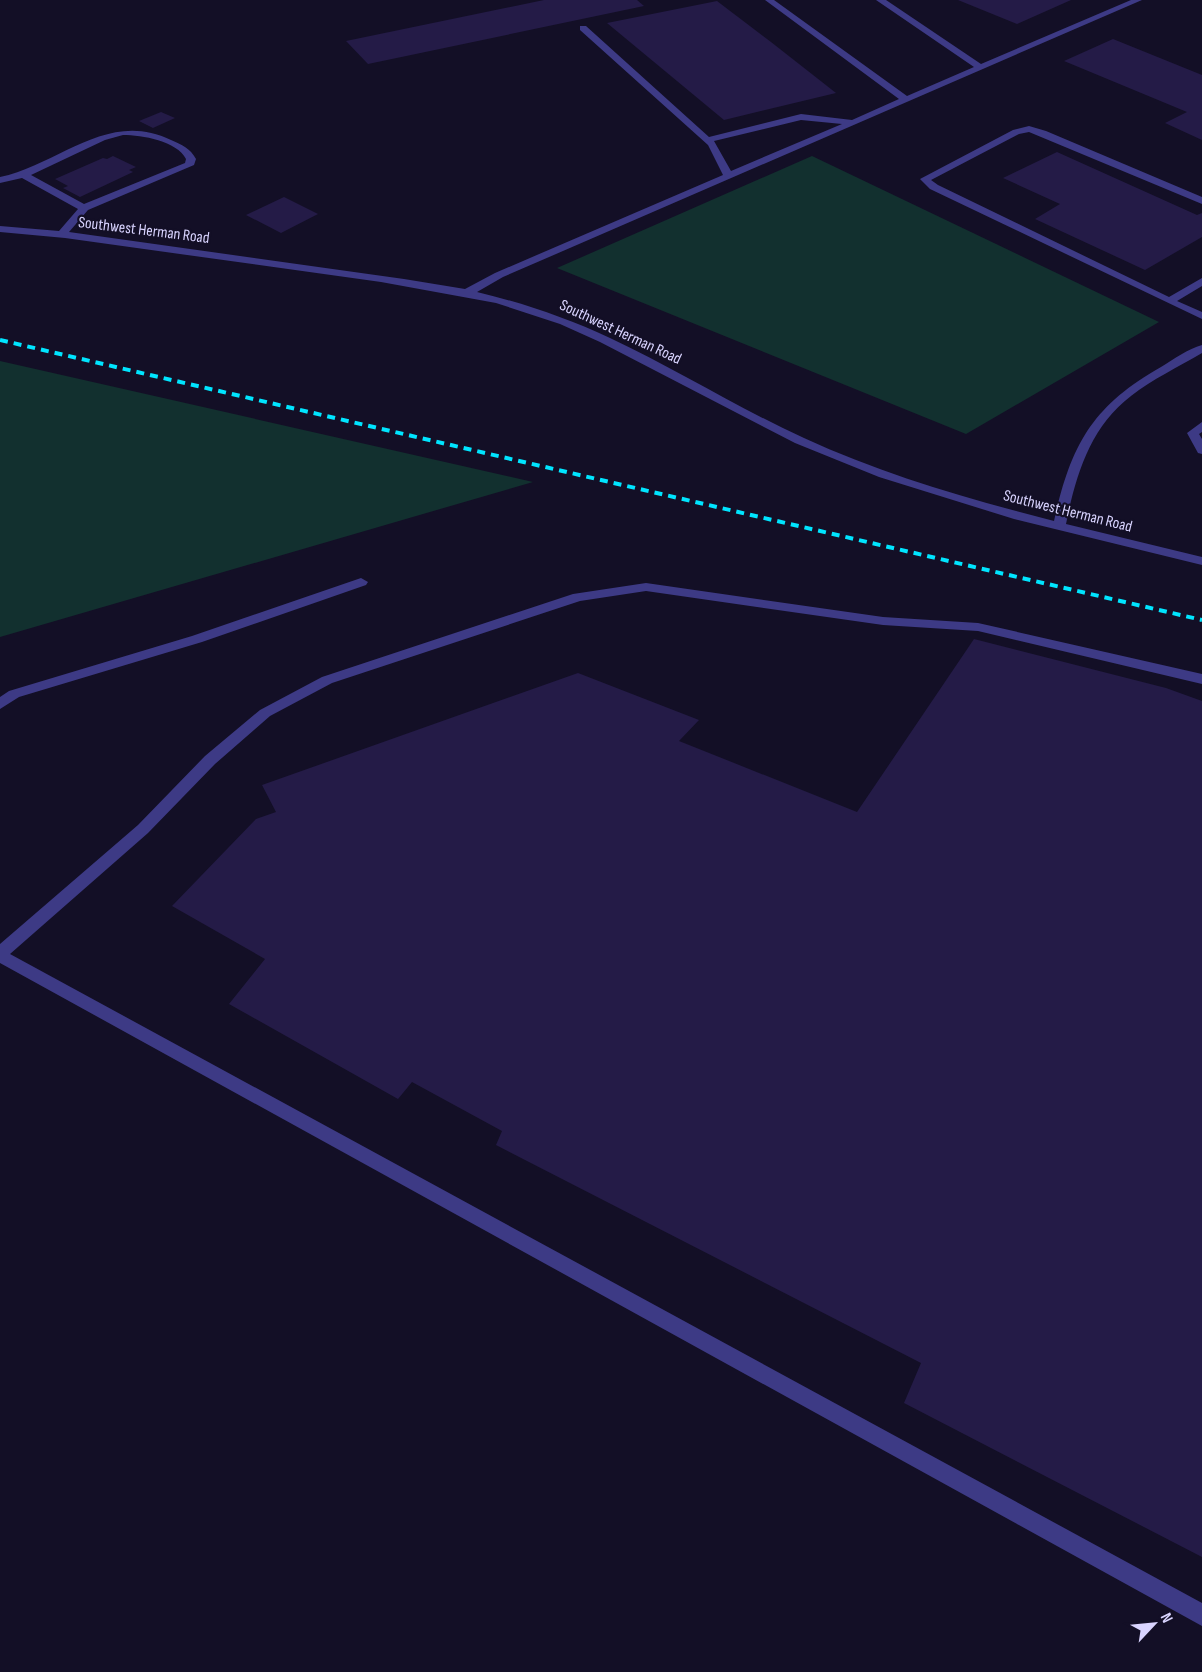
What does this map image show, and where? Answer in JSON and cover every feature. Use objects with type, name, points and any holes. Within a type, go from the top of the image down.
[{"type":"street","points":[[769,0],[906,100]]},
{"type":"street","points":[[880,0],[979,68]]},
{"type":"street","points":[[467,293],[499,275],[1138,0]]},
{"type":"street","points":[[583,28],[707,140],[719,155],[729,176]]},
{"type":"street","points":[[707,140],[801,117],[854,123]]},
{"type":"street","points":[[1202,201],[1029,129],[1016,132],[925,179],[934,187],[1202,316]]},
{"type":"street","points":[[0,180],[23,175],[102,138],[123,132],[154,135],[187,151],[191,159],[189,165],[84,208],[61,235]]},
{"type":"street","points":[[23,175],[84,208]]},
{"type":"street","name":"Southwest Herman Road","points":[[0,229],[246,259],[467,293],[550,316],[624,348],[787,436],[840,459],[900,480],[1059,525],[1202,561]]},
{"type":"street","points":[[1169,301],[1202,281]]},
{"type":"street","points":[[1059,525],[1068,481],[1085,443],[1100,419],[1126,394],[1202,348]]},
{"type":"street","points":[[1202,426],[1193,433],[1202,450]]},
{"type":"street","points":[[0,704],[15,694],[197,639],[362,582]]},
{"type":"street","points":[[1202,679],[978,627],[883,621],[646,587],[578,597],[327,680],[265,713],[210,760],[143,828],[0,954],[1202,1615]]},
{"type":"green space","points":[[812,156],[1159,322],[966,434],[557,268]]},
{"type":"green space","points":[[0,361],[533,482],[0,637]]},
{"type":"building","points":[[544,0],[637,0],[644,6],[368,64],[346,41]]},
{"type":"building","points":[[958,0],[1071,0],[1017,24]]},
{"type":"building","points":[[717,1],[836,93],[724,120],[607,23]]},
{"type":"building","points":[[1113,39],[1202,75],[1202,140],[1165,123],[1187,112],[1064,61]]},
{"type":"building","points":[[161,112],[175,118],[153,128],[139,121]]},
{"type":"building","points":[[1057,152],[1197,215],[1202,213],[1202,237],[1145,270],[1035,219],[1060,204],[1003,178]]},
{"type":"building","points":[[113,156],[136,167],[129,170],[133,172],[80,197],[63,188],[68,186],[55,179],[103,158]]},
{"type":"building","points":[[284,197],[318,214],[281,233],[246,215]]},
{"type":"building","points":[[974,639],[1166,688],[1202,701],[1202,1557],[904,1403],[921,1363],[496,1145],[502,1131],[412,1082],[398,1099],[229,1004],[265,959],[172,906],[256,819],[276,812],[262,785],[578,673],[699,720],[679,741],[857,812]]},
{"type":"railway","points":[[0,340],[1202,620]]}]
